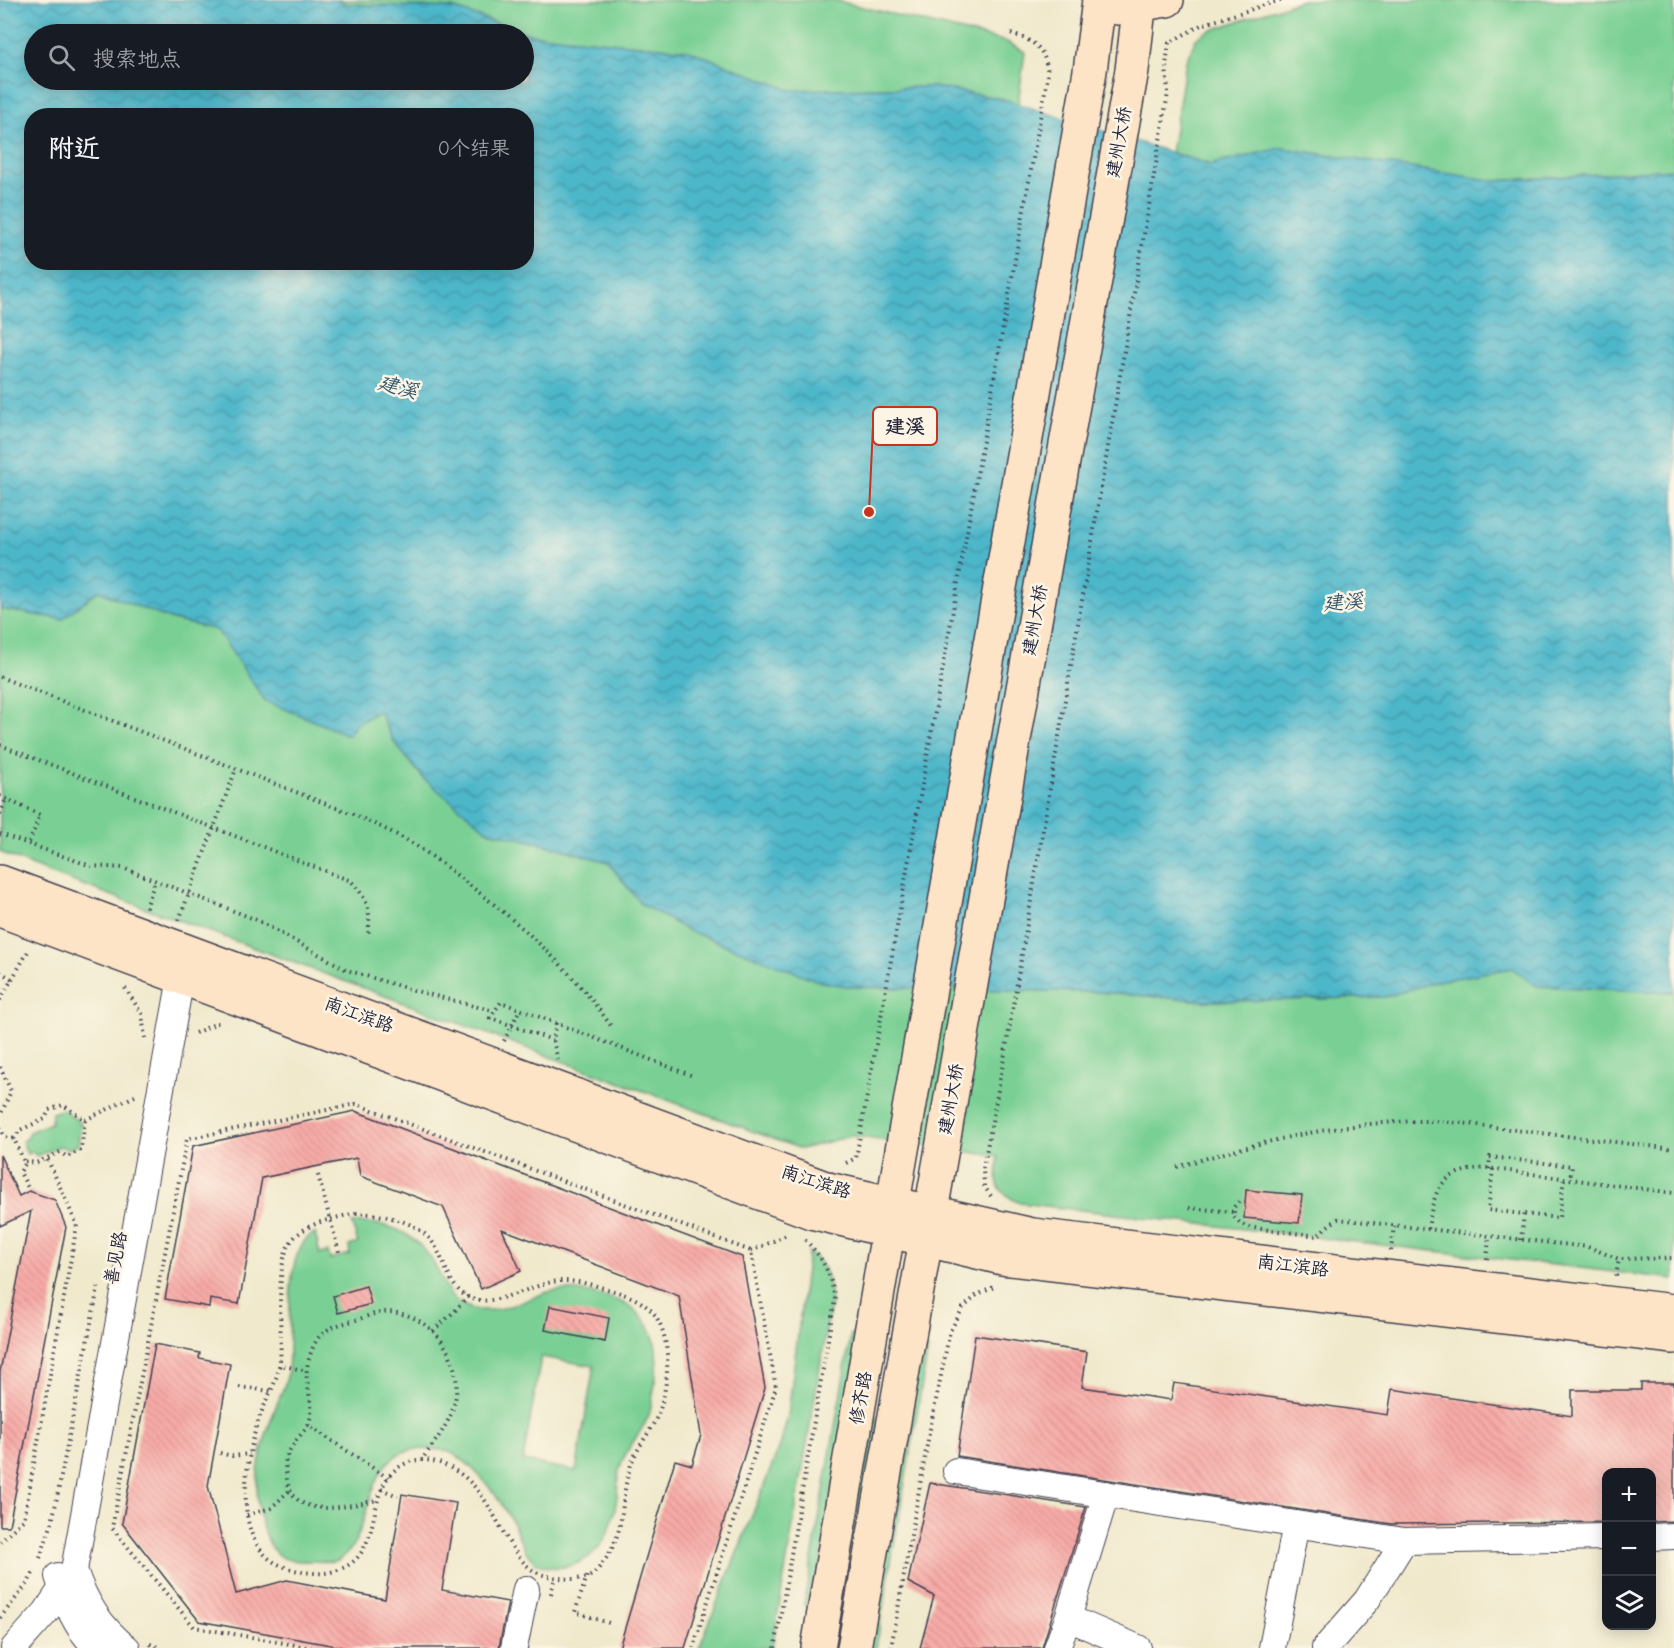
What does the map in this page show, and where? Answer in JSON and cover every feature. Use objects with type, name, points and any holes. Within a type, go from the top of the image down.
[{"type":"main road","points":[[1099,6],[1148,2]]},
{"type":"main road","name":"建州大桥","points":[[941,1154],[1129,87],[1148,2]]},
{"type":"main road","name":"修齐路","points":[[819,1648],[1099,6]]},
{"type":"main road","name":"南江滨路","points":[[0,882],[178,954],[828,1188],[891,1217],[928,1226],[1033,1235],[1674,1311]]},
{"type":"main road","name":"南江滨路","points":[[0,910],[178,954]]},
{"type":"main road","name":"修齐路","points":[[854,1648],[941,1154]]},
{"type":"main road","name":"南江滨路","points":[[928,1226],[1002,1258],[1674,1337]]},
{"type":"street","name":"善见路","points":[[64,1576],[178,954]]},
{"type":"street","points":[[956,1471],[1404,1541],[1602,1537]]},
{"type":"street","points":[[1057,1648],[1106,1494]]},
{"type":"street","points":[[1272,1648],[1296,1524]]},
{"type":"street","points":[[1656,1536],[1674,1536]]},
{"type":"street","points":[[1325,1648],[1367,1600],[1404,1541]]},
{"type":"street","points":[[0,1639],[64,1576]]},
{"type":"street","points":[[64,1576],[82,1593],[92,1612],[112,1636],[137,1645]]},
{"type":"street","points":[[14,1648],[46,1612],[64,1576]]},
{"type":"street","points":[[64,1576],[75,1620],[89,1641],[97,1648]]},
{"type":"street","points":[[514,1648],[526,1589]]},
{"type":"street","points":[[1068,1618],[1138,1648]]},
{"type":"path","points":[[984,1160],[1010,1024],[1168,93],[1166,65],[1169,43],[1201,25],[1281,0]]},
{"type":"path","points":[[859,1140],[1048,74],[1047,60],[1037,46],[1025,38],[1007,33]]},
{"type":"path","points":[[0,677],[355,815],[402,838],[452,871],[509,916],[564,966],[594,1002],[610,1026]]},
{"type":"path","points":[[0,745],[351,881],[364,895],[370,913],[368,936]]},
{"type":"path","points":[[178,954],[190,894],[236,769]]},
{"type":"path","points":[[0,796],[40,815],[28,845]]},
{"type":"path","points":[[0,814],[6,799]]},
{"type":"path","points":[[0,834],[91,866],[123,868],[257,920],[347,969],[412,990],[494,1011]]},
{"type":"path","points":[[144,913],[156,881]]},
{"type":"path","points":[[0,1000],[33,943]]},
{"type":"path","points":[[0,972],[12,979]]},
{"type":"path","points":[[122,985],[130,993],[142,1014],[145,1043]]},
{"type":"path","points":[[553,1040],[490,1018],[501,1002],[693,1076]]},
{"type":"path","points":[[503,1044],[520,1009]]},
{"type":"path","points":[[192,1037],[197,1031],[217,1023],[228,1023]]},
{"type":"path","points":[[556,1023],[553,1040],[559,1065]]},
{"type":"path","points":[[0,1067],[11,1090],[0,1116]]},
{"type":"path","points":[[133,1107],[137,1085]]},
{"type":"path","points":[[85,1120],[135,1095]]},
{"type":"path","points":[[312,1648],[194,1627],[112,1528],[187,1139],[356,1104],[751,1251],[795,1231],[784,1227]]},
{"type":"path","points":[[14,1139],[20,1130],[45,1119],[49,1110],[63,1105],[85,1120]]},
{"type":"path","points":[[24,1161],[36,1162],[60,1152],[67,1157],[81,1150],[85,1120]]},
{"type":"path","points":[[1177,1167],[1286,1136],[1357,1125],[1424,1121],[1473,1124],[1674,1149]]},
{"type":"path","points":[[0,1127],[4,1136],[14,1139],[25,1164],[20,1172],[28,1188]]},
{"type":"path","points":[[1564,1178],[1559,1218],[1488,1210],[1490,1157],[1572,1166],[1570,1179]]},
{"type":"path","points":[[0,1542],[24,1519],[77,1225],[47,1158]]},
{"type":"path","points":[[1428,1229],[1432,1202],[1438,1188],[1450,1177],[1467,1169],[1491,1169],[1674,1193]]},
{"type":"path","points":[[318,1175],[339,1252]]},
{"type":"path","points":[[1239,1201],[1234,1207],[1234,1217],[1247,1227],[1318,1236],[1338,1219],[1588,1247],[1619,1259],[1674,1258]]},
{"type":"path","points":[[1189,1208],[1234,1212]]},
{"type":"path","points":[[356,1213],[372,1214],[410,1225],[434,1243],[454,1285],[461,1293],[468,1296],[475,1300],[503,1297],[556,1281],[571,1281],[629,1296],[644,1304],[654,1314],[662,1330],[666,1361],[661,1407],[654,1424],[635,1453],[630,1468],[620,1529],[615,1543],[600,1566],[587,1576],[571,1579],[540,1575],[516,1553],[486,1499],[477,1488],[455,1470],[443,1464],[421,1460],[400,1465],[388,1478],[381,1489],[365,1545],[357,1558],[333,1572],[320,1574],[292,1570],[267,1558],[254,1539],[247,1515],[246,1487],[250,1454],[260,1417],[272,1391],[280,1365],[283,1263],[291,1241],[309,1226],[356,1213]]},
{"type":"path","points":[[1521,1240],[1524,1214]]},
{"type":"path","points":[[1391,1251],[1394,1225]]},
{"type":"path","points":[[1487,1259],[1489,1236]]},
{"type":"path","points":[[775,1648],[835,1299],[832,1278],[818,1252],[803,1238]]},
{"type":"path","points":[[693,1648],[776,1387],[751,1251]]},
{"type":"path","points":[[1616,1277],[1619,1259]]},
{"type":"path","points":[[0,1618],[28,1584],[42,1555],[52,1523],[99,1280]]},
{"type":"path","points":[[891,1648],[950,1331],[963,1308],[977,1295],[999,1284]]},
{"type":"path","points":[[434,1330],[468,1296]]},
{"type":"path","points":[[378,1500],[329,1509],[312,1507],[298,1501],[288,1488],[286,1456],[308,1425],[312,1413],[306,1377],[311,1354],[319,1338],[332,1327],[385,1311],[408,1315],[434,1330],[453,1361],[457,1381],[455,1403],[448,1422],[421,1460]]},
{"type":"path","points":[[280,1365],[308,1371]]},
{"type":"path","points":[[239,1387],[272,1391]]},
{"type":"path","points":[[308,1425],[388,1478]]},
{"type":"path","points":[[220,1453],[232,1456],[250,1454]]},
{"type":"path","points":[[381,1489],[398,1496]]},
{"type":"path","points":[[247,1515],[271,1508],[290,1490]]},
{"type":"path","points":[[587,1576],[575,1612],[612,1624]]},
{"type":"path","points":[[137,1645],[161,1648]]},
{"type":"green space","points":[[336,0],[834,0],[1007,42],[1025,52],[1018,104],[1003,99],[934,87],[790,90],[688,50],[534,35],[534,24],[499,24],[453,8],[348,4]]},
{"type":"green space","points":[[1302,0],[1674,0],[1674,169],[1495,181],[1281,148],[1210,165],[1171,153],[1186,61],[1196,39],[1206,32]]},
{"type":"green space","points":[[98,591],[173,620],[218,630],[266,701],[357,723],[379,711],[394,742],[488,831],[608,862],[641,904],[853,987],[1098,992],[1206,1001],[1385,997],[1437,981],[1512,968],[1537,986],[1674,992],[1674,1279],[1020,1203],[1004,1194],[998,1185],[998,1156],[851,1136],[801,1149],[45,871],[0,852],[0,609],[62,619]]},
{"type":"green space","points":[[63,1109],[81,1123],[78,1145],[68,1149],[60,1146],[37,1156],[32,1152],[27,1154],[22,1141],[27,1139],[29,1132],[51,1123],[52,1113]]},
{"type":"green space","points":[[352,1223],[379,1225],[402,1232],[422,1247],[430,1257],[455,1299],[475,1309],[495,1310],[545,1293],[563,1290],[597,1294],[617,1300],[637,1312],[646,1322],[652,1332],[657,1356],[650,1413],[621,1463],[618,1473],[616,1506],[611,1525],[602,1542],[590,1556],[577,1563],[558,1568],[546,1567],[535,1562],[525,1550],[514,1526],[486,1483],[456,1456],[436,1449],[418,1449],[399,1454],[386,1465],[377,1481],[358,1536],[350,1550],[338,1560],[293,1561],[281,1557],[274,1550],[261,1522],[257,1489],[259,1463],[266,1436],[287,1377],[290,1298],[296,1257],[304,1242],[315,1233],[320,1254],[328,1252],[330,1259],[350,1254],[349,1246],[358,1243]],"holes":[[[541,1357],[594,1366],[576,1471],[523,1461]]]},
{"type":"green space","points":[[808,1252],[823,1267],[830,1288],[831,1303],[772,1648],[699,1648],[781,1443],[788,1415]]},
{"type":"green space","points":[[851,1334],[860,1336],[813,1606],[804,1605]]},
{"type":"green space","points":[[918,1348],[928,1349],[876,1648],[869,1648]]},
{"type":"green space","points":[[870,1417],[881,1419],[841,1648],[830,1648]]},
{"type":"water","points":[[0,0],[336,0],[348,4],[453,8],[499,24],[24,24],[24,90],[534,90],[534,35],[688,50],[790,90],[934,87],[1003,99],[1210,165],[1281,148],[1495,181],[1674,169],[1674,992],[1537,986],[1512,968],[1437,981],[1385,997],[1279,1000],[1206,1001],[1098,992],[853,987],[821,982],[689,931],[641,904],[608,862],[488,831],[423,778],[394,742],[379,711],[357,723],[348,735],[265,701],[217,630],[173,620],[98,591],[62,619],[0,609]]},
{"type":"building","points":[[355,1111],[742,1257],[765,1388],[685,1648],[619,1648],[675,1460],[692,1465],[701,1435],[679,1296],[502,1229],[521,1271],[481,1289],[443,1207],[360,1176],[357,1158],[262,1178],[239,1304],[210,1299],[209,1307],[165,1299],[193,1146]]},
{"type":"building","points":[[0,1155],[19,1196],[29,1191],[55,1200],[66,1227],[9,1526],[0,1526],[0,1372],[31,1211],[0,1226]]},
{"type":"building","points":[[1246,1190],[1302,1195],[1299,1223],[1244,1218]]},
{"type":"building","points":[[366,1286],[371,1304],[338,1313],[333,1296]]},
{"type":"building","points":[[550,1306],[609,1318],[605,1342],[545,1330]]},
{"type":"building","points":[[975,1335],[1087,1352],[1082,1387],[1171,1400],[1174,1383],[1388,1415],[1392,1389],[1572,1416],[1572,1390],[1641,1390],[1641,1383],[1674,1383],[1674,1521],[1656,1522],[1656,1468],[1602,1468],[1602,1522],[1391,1524],[957,1456]]},
{"type":"building","points":[[155,1344],[200,1353],[199,1358],[230,1364],[208,1486],[236,1594],[287,1580],[385,1599],[402,1494],[456,1503],[442,1590],[508,1602],[499,1648],[347,1648],[199,1621],[122,1523]]},
{"type":"building","points":[[930,1483],[1086,1507],[1042,1648],[920,1648],[934,1596],[908,1582]]},
{"type":"place","name":"建溪","points":[[869,512]]}]
